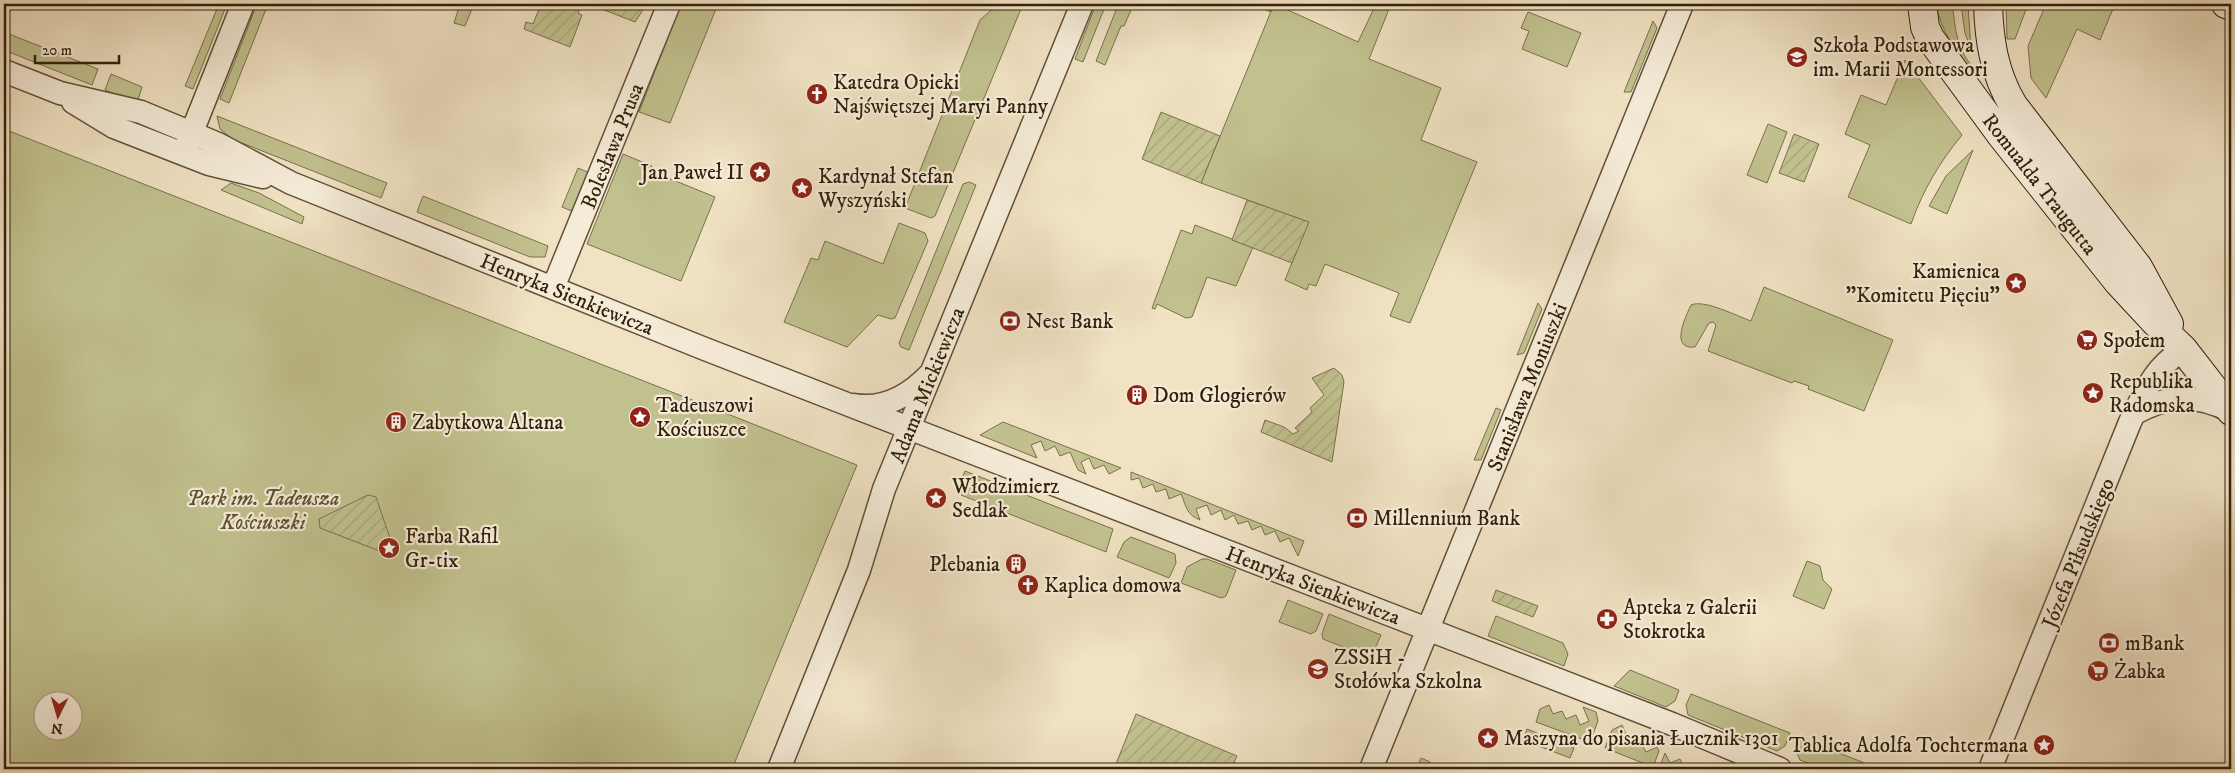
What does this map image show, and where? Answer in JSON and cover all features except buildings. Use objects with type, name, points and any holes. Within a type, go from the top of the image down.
[{"type":"street","points":[[183,154],[244,4]]},
{"type":"street","name":"Bolesława Prusa","points":[[553,288],[668,4]]},
{"type":"street","name":"Adama Mickiewicza","points":[[779,769],[859,570],[877,510],[1082,4]]},
{"type":"street","name":"Stanisława Moniuszki","points":[[1371,769],[1682,4]]},
{"type":"street","name":"Romualda Traugutta","points":[[1922,4],[1930,38],[2001,135],[2123,288],[2183,349],[2231,411]]},
{"type":"street","name":"Romualda Traugutta","points":[[1988,4],[1995,67],[2002,86],[2013,105],[2138,267],[2183,349]]},
{"type":"street","points":[[2226,4],[2231,6]]},
{"type":"street","name":"Henryka Sienkiewicza","points":[[4,71],[60,94],[114,127],[208,164],[291,183]]},
{"type":"street","name":"Henryka Sienkiewicza","points":[[60,94],[141,112],[218,144],[291,183],[909,430],[1428,629],[1672,724],[1780,769]]},
{"type":"street","name":"Józefa Piłsudskiego","points":[[1990,769],[2135,413],[2149,384],[2158,371],[2166,361],[2183,349]]},
{"type":"street","name":"Henryka Sienkiewicza","points":[[843,404],[872,406],[891,402],[921,384],[933,372]]},
{"type":"street","points":[[2135,413],[2167,400],[2182,399],[2211,401],[2231,411]]},
{"type":"green space","points":[[219,4],[227,4],[193,89],[185,86]]},
{"type":"green space","points":[[257,4],[268,4],[229,103],[220,99]]},
{"type":"green space","points":[[460,4],[474,4],[465,26],[454,23]]},
{"type":"green space","points":[[541,4],[582,4],[578,13],[582,15],[570,47],[524,29],[526,22],[533,24]]},
{"type":"green space","points":[[589,4],[647,4],[635,22]]},
{"type":"green space","points":[[681,4],[718,4],[670,123],[639,112]]},
{"type":"green space","points":[[998,4],[1023,4],[935,216],[931,218],[905,208],[980,20]]},
{"type":"green space","points":[[1096,4],[1106,4],[1083,62],[1075,59]]},
{"type":"green space","points":[[1251,4],[1274,4],[1271,12]]},
{"type":"green space","points":[[1274,4],[1290,4],[1288,10],[1358,42],[1376,4],[1391,4],[1369,59],[1441,88],[1421,140],[1477,162],[1410,323],[1390,316],[1399,293],[1325,264],[1316,286],[1309,284],[1307,290],[1285,280],[1308,222],[1201,183]]},
{"type":"green space","points":[[1936,4],[1952,4],[1958,40],[1965,56],[1977,71],[1973,74],[1950,41],[1941,23]]},
{"type":"green space","points":[[1961,4],[1968,4],[1971,50],[1965,33]]},
{"type":"green space","points":[[2006,4],[2028,4],[2015,39],[2007,39]]},
{"type":"green space","points":[[2046,4],[2115,4],[2100,40],[2077,29],[2046,98],[2031,78],[2028,46]]},
{"type":"green space","points":[[1118,5],[1131,10],[1124,26],[1121,26],[1105,65],[1096,61]]},
{"type":"green space","points":[[1528,12],[1581,33],[1567,67],[1522,49],[1529,31],[1521,28]]},
{"type":"green space","points":[[1653,21],[1657,28],[1631,92],[1624,92]]},
{"type":"green space","points":[[4,32],[98,69],[92,85],[4,50]]},
{"type":"green space","points":[[1905,60],[1962,135],[1932,177],[1911,224],[1848,197],[1870,145],[1845,134],[1861,95],[1886,105]]},
{"type":"green space","points":[[111,74],[142,87],[137,103],[105,90]]},
{"type":"green space","points":[[1161,112],[1220,136],[1201,183],[1142,159]]},
{"type":"green space","points":[[217,116],[387,183],[381,198],[232,139],[220,129]]},
{"type":"green space","points":[[1768,124],[1787,132],[1767,183],[1747,175]]},
{"type":"green space","name":"Park im. Tadeusza Kościuszki","points":[[4,129],[857,465],[732,769],[4,769]]},
{"type":"green space","points":[[1794,134],[1819,144],[1804,182],[1779,173]]},
{"type":"green space","points":[[1973,150],[1947,214],[1929,206],[1946,176]]},
{"type":"green space","points":[[623,154],[652,166],[651,171],[715,197],[681,281],[587,244]]},
{"type":"green space","points":[[578,168],[590,173],[574,212],[562,207]]},
{"type":"green space","points":[[969,182],[976,185],[909,350],[901,347],[899,343],[963,184]]},
{"type":"green space","points":[[231,183],[259,193],[304,217],[302,224],[221,190]]},
{"type":"green space","points":[[423,196],[548,246],[545,257],[530,257],[417,212]]},
{"type":"green space","points":[[1247,200],[1309,222],[1292,263],[1232,240]]},
{"type":"green space","points":[[899,223],[925,233],[928,241],[895,318],[891,319],[878,315],[847,347],[784,322],[811,258],[818,260],[825,241],[883,264]]},
{"type":"green space","points":[[1195,225],[1253,247],[1236,286],[1207,277],[1192,317],[1186,318],[1157,304],[1155,309],[1152,308],[1181,230],[1192,234]]},
{"type":"green space","points":[[1764,287],[1893,340],[1864,411],[1808,389],[1809,386],[1794,381],[1792,383],[1708,351],[1716,325],[1713,322],[1709,323],[1695,347],[1687,347],[1683,343],[1681,331],[1691,305],[1704,304],[1712,306],[1751,321]]},
{"type":"green space","points":[[1538,303],[1542,309],[1524,353],[1517,355]]},
{"type":"green space","points":[[1334,368],[1342,375],[1344,382],[1332,462],[1261,432],[1265,420],[1284,427],[1293,434],[1299,431],[1295,428],[1312,412],[1310,408],[1324,395],[1312,378]]},
{"type":"green space","points":[[1496,408],[1501,410],[1481,460],[1474,460]]},
{"type":"green space","points":[[1003,422],[1121,468],[1109,474],[1104,465],[1094,469],[1089,458],[1081,462],[1086,474],[1078,470],[1070,452],[1060,456],[1055,446],[1045,451],[1041,441],[1031,445],[1037,458],[980,435]]},
{"type":"green space","points":[[965,471],[1113,529],[1106,552],[961,495],[958,488]]},
{"type":"green space","points":[[1131,472],[1304,541],[1298,556],[1289,538],[1280,542],[1275,531],[1265,535],[1261,526],[1252,530],[1248,521],[1238,524],[1234,515],[1225,520],[1221,510],[1211,515],[1207,505],[1196,509],[1200,520],[1195,518],[1189,513],[1181,494],[1169,499],[1166,489],[1156,492],[1153,484],[1143,488],[1139,478],[1131,480]]},
{"type":"green space","points":[[368,495],[376,497],[393,547],[390,555],[320,528],[319,519]]},
{"type":"green space","points":[[1131,537],[1175,554],[1176,563],[1169,578],[1117,557],[1124,542]]},
{"type":"green space","points":[[1202,559],[1207,559],[1236,570],[1226,596],[1221,598],[1181,583],[1187,567]]},
{"type":"green space","points":[[1807,561],[1820,566],[1823,580],[1832,589],[1824,609],[1793,596]]},
{"type":"green space","points":[[1496,590],[1538,606],[1533,617],[1492,601]]},
{"type":"green space","points":[[1288,600],[1323,614],[1316,631],[1311,634],[1279,622]]},
{"type":"green space","points":[[1329,614],[1381,635],[1371,658],[1323,639],[1322,634]]},
{"type":"green space","points":[[1496,616],[1563,643],[1568,654],[1564,666],[1488,636]]},
{"type":"green space","points":[[1630,670],[1679,690],[1675,701],[1666,707],[1614,686]]},
{"type":"green space","points":[[1691,694],[1790,733],[1785,746],[1777,751],[1688,715],[1686,705]]},
{"type":"green space","points":[[1549,705],[1553,714],[1562,711],[1566,719],[1576,715],[1580,725],[1589,721],[1583,707],[1596,712],[1598,721],[1590,742],[1536,722],[1540,709]]},
{"type":"green space","points":[[1136,714],[1237,756],[1231,769],[1114,769]]},
{"type":"green space","points":[[1622,725],[1630,743],[1639,739],[1646,752],[1657,747],[1659,751],[1653,767],[1605,748],[1612,730]]},
{"type":"green space","points":[[1527,729],[1574,748],[1570,758],[1523,740]]},
{"type":"green space","points":[[1801,738],[1880,769],[1824,769],[1800,760],[1796,751]]},
{"type":"green space","points":[[1665,753],[1670,763],[1680,759],[1684,768],[1695,764],[1697,769],[1659,769]]},
{"type":"green space","points":[[1421,758],[1430,762],[1427,769],[1416,769]]},
{"type":"place","name":"Szkoła Podstawowa im. Marii Montessori","points":[[1797,57]]},
{"type":"place","name":"Katedra Opieki Najświętszej Maryi Panny","points":[[817,94]]},
{"type":"place","name":"Jan Paweł II","points":[[760,172]]},
{"type":"place","name":"Kardynał Stefan Wyszyński","points":[[802,188]]},
{"type":"place","name":"Kamienica \"Komitetu Pięciu\"","points":[[2016,283]]},
{"type":"place","name":"Nest Bank","points":[[1010,321]]},
{"type":"place","name":"Społem","points":[[2087,340]]},
{"type":"place","name":"Republika Radomska","points":[[2093,393]]},
{"type":"place","name":"Dom Glogierów","points":[[1137,395]]},
{"type":"place","name":"Tadeuszowi Kościuszce","points":[[640,417]]},
{"type":"place","name":"Zabytkowa Altana","points":[[396,422]]},
{"type":"place","name":"Włodzimierz Sedlak","points":[[936,498]]},
{"type":"place","name":"Millennium Bank","points":[[1357,518]]},
{"type":"place","name":"Farba Rafil Gr-tix","points":[[389,548]]},
{"type":"place","name":"Plebania","points":[[1016,564]]},
{"type":"place","name":"Kaplica domowa","points":[[1028,585]]},
{"type":"place","name":"Apteka z Galerii Stokrotka","points":[[1607,619]]},
{"type":"place","name":"mBank","points":[[2109,643]]},
{"type":"place","name":"ZSSiH - Stołówka Szkolna","points":[[1318,669]]},
{"type":"place","name":"Żabka","points":[[2098,671]]},
{"type":"place","name":"Maszyna do pisania Łucznik 1301","points":[[1488,738]]},
{"type":"place","name":"Tablica Adolfa Tochtermana","points":[[2044,745]]}]
